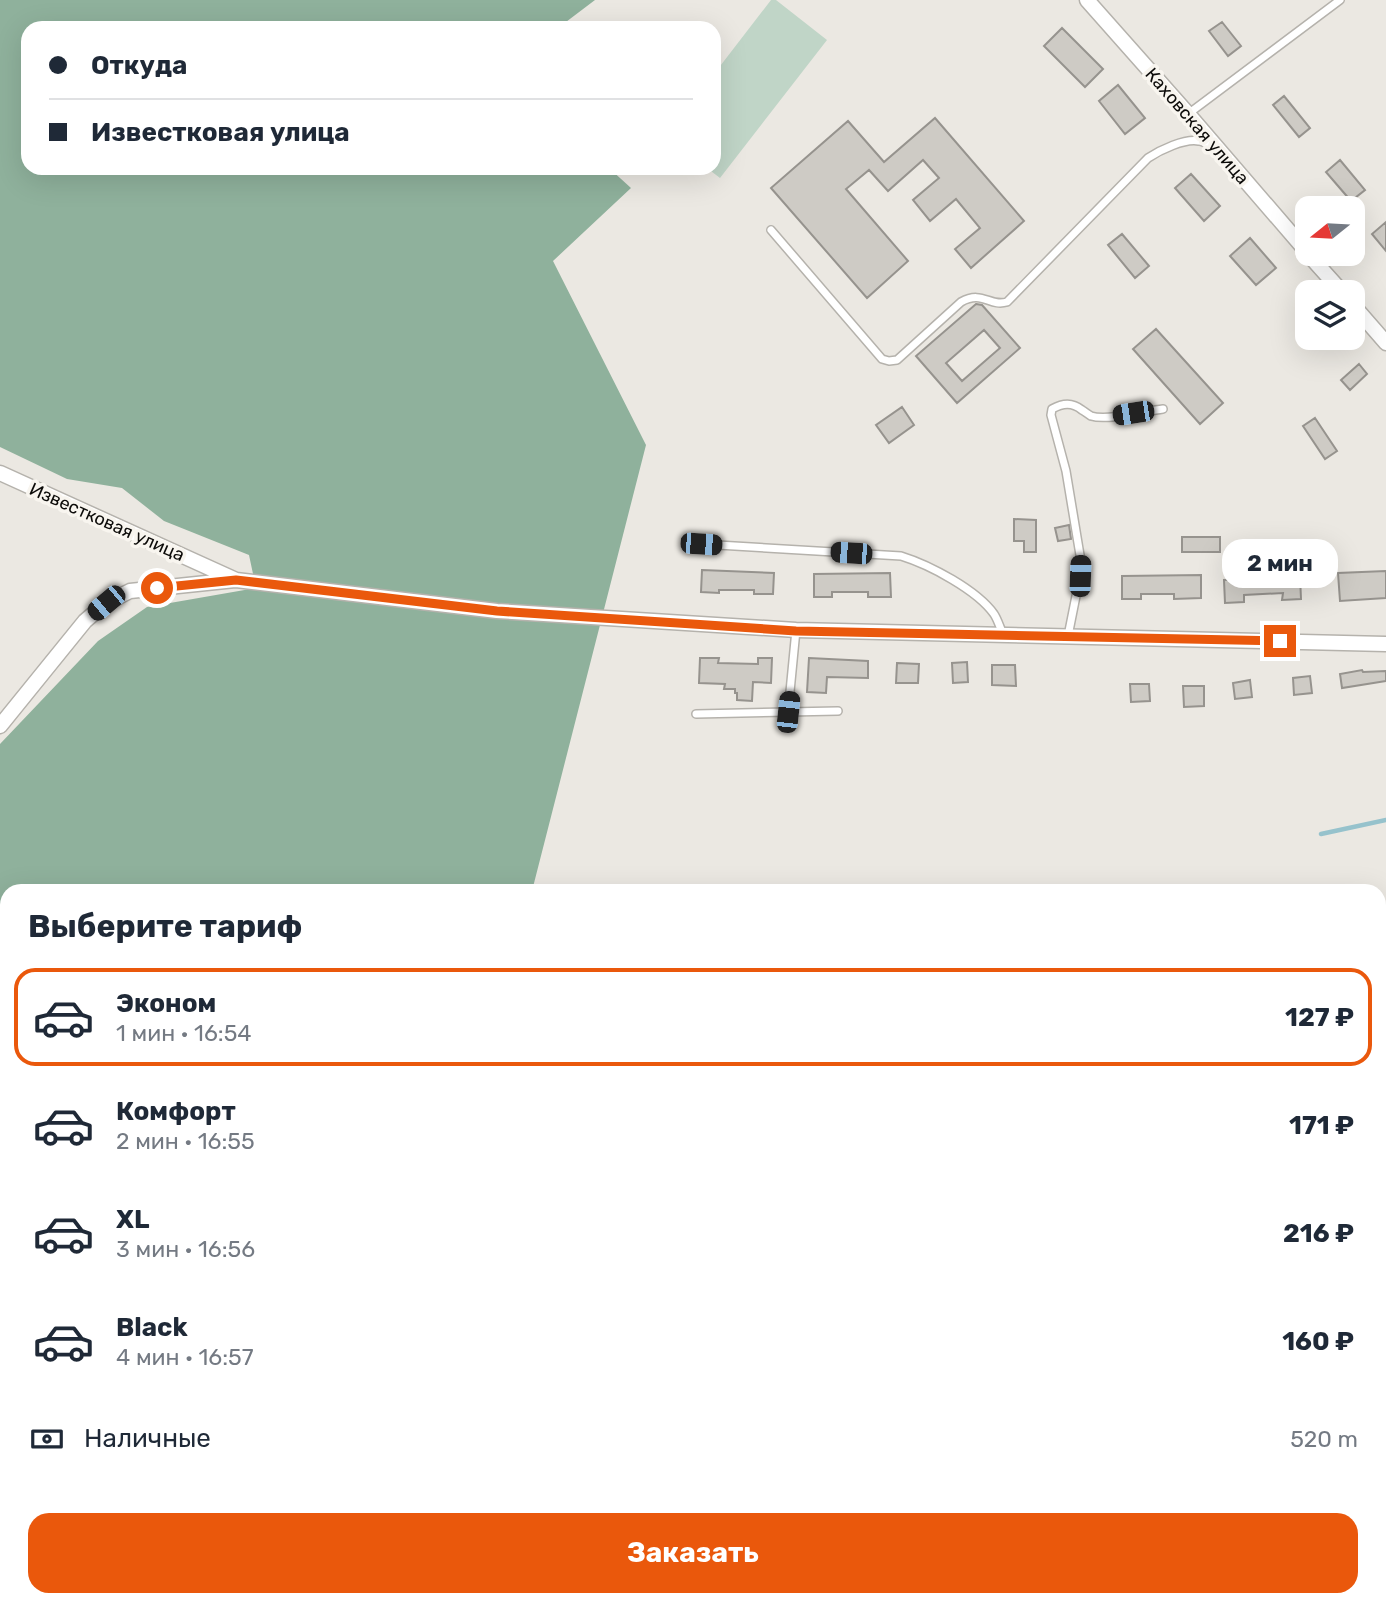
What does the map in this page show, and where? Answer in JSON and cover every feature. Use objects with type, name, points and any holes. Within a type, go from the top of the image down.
[{"type":"street","name":"Каховская улица","points":[[1087,0],[1295,238]]},
{"type":"street","name":"Каховская улица","points":[[1319,266],[1332,280]]},
{"type":"street","points":[[1365,319],[1386,343]]},
{"type":"street","name":"Известковая улица","points":[[0,473],[236,580],[497,611],[796,631],[1386,644]]},
{"type":"street","points":[[0,726],[85,621],[106,603],[130,591],[236,580]]},
{"type":"lane","points":[[1188,114],[1340,0]]},
{"type":"lane","points":[[771,230],[882,359],[897,360],[961,302],[978,297],[1007,302],[1148,158],[1174,145],[1198,140],[1217,149]]},
{"type":"lane","points":[[1068,636],[1081,561],[1066,471],[1051,415],[1052,409],[1069,404],[1077,406],[1090,416],[1109,417],[1163,409]]},
{"type":"lane","points":[[701,544],[908,558],[928,566],[977,596],[993,614],[1004,635]]},
{"type":"lane","points":[[788,712],[796,631]]},
{"type":"lane","points":[[696,714],[838,711]]},
{"type":"green space","points":[[0,0],[595,0],[567,21],[21,21],[21,175],[617,175],[631,188],[553,261],[646,445],[534,884],[0,884],[0,744],[98,641],[147,607],[256,588],[249,555],[164,521],[122,488],[67,479],[0,447]]},
{"type":"green space","points":[[771,0],[776,0],[827,40],[720,178],[716,175],[721,175],[721,65]]},
{"type":"building","points":[[1222,22],[1241,46],[1228,56],[1209,31]]},
{"type":"building","points":[[1062,28],[1103,69],[1085,87],[1044,46]]},
{"type":"building","points":[[1118,85],[1145,118],[1125,134],[1099,101]]},
{"type":"building","points":[[1284,96],[1310,128],[1299,137],[1273,105]]},
{"type":"building","points":[[935,118],[1024,221],[971,268],[955,249],[980,228],[956,199],[930,221],[913,200],[939,178],[923,160],[888,191],[869,170],[846,189],[908,261],[867,298],[771,188],[848,121],[884,162]]},
{"type":"building","points":[[1340,160],[1365,190],[1357,196],[1347,196],[1326,172]]},
{"type":"building","points":[[1191,174],[1220,206],[1204,221],[1175,188]]},
{"type":"building","points":[[1386,222],[1386,251],[1372,234]]},
{"type":"building","points":[[1122,234],[1149,266],[1135,278],[1108,245]]},
{"type":"building","points":[[1250,238],[1276,268],[1256,285],[1230,256]]},
{"type":"building","points":[[976,304],[982,305],[1020,348],[957,403],[916,356]],"holes":[[[984,330],[1000,348],[962,381],[946,363]]]},
{"type":"building","points":[[1156,329],[1223,403],[1200,424],[1133,349]]},
{"type":"building","points":[[1359,364],[1367,374],[1350,390],[1341,380]]},
{"type":"building","points":[[902,407],[914,425],[889,443],[876,425]]},
{"type":"building","points":[[1315,418],[1337,451],[1325,459],[1303,426]]},
{"type":"building","points":[[1014,519],[1036,520],[1036,552],[1024,552],[1024,541],[1014,541]]},
{"type":"building","points":[[1069,525],[1071,539],[1058,541],[1055,528]]},
{"type":"building","points":[[1182,537],[1220,537],[1220,552],[1182,552]]},
{"type":"building","points":[[702,570],[774,573],[773,594],[754,594],[754,590],[701,592]]},
{"type":"building","points":[[1386,571],[1386,598],[1340,601],[1338,573]]},
{"type":"building","points":[[890,573],[891,597],[868,597],[868,592],[832,592],[832,597],[814,597],[814,574]]},
{"type":"building","points":[[1201,575],[1201,598],[1174,599],[1174,594],[1141,594],[1141,599],[1122,599],[1122,576]]},
{"type":"building","points":[[1300,576],[1301,599],[1282,600],[1283,593],[1244,595],[1244,602],[1225,603],[1224,580]]},
{"type":"building","points":[[700,658],[719,658],[718,663],[758,664],[758,658],[772,658],[771,683],[753,682],[752,701],[737,700],[735,689],[724,689],[725,684],[699,683]]},
{"type":"building","points":[[809,658],[868,661],[868,678],[827,677],[826,693],[807,692]]},
{"type":"building","points":[[967,662],[968,682],[953,683],[952,663]]},
{"type":"building","points":[[897,663],[919,664],[918,683],[896,683]]},
{"type":"building","points":[[992,665],[1015,665],[1016,686],[992,685]]},
{"type":"building","points":[[1362,670],[1386,671],[1386,681],[1342,688],[1340,674]]},
{"type":"building","points":[[1310,676],[1312,693],[1294,695],[1293,678]]},
{"type":"building","points":[[1250,680],[1252,697],[1235,699],[1233,683]]},
{"type":"building","points":[[1130,684],[1149,684],[1150,701],[1131,702]]},
{"type":"building","points":[[1183,686],[1204,686],[1204,706],[1184,707]]},
{"type":"waterway","points":[[1321,834],[1386,820]]},
{"type":"route","points":[[157,588],[236,580],[497,611],[796,631],[1280,641]]}]
